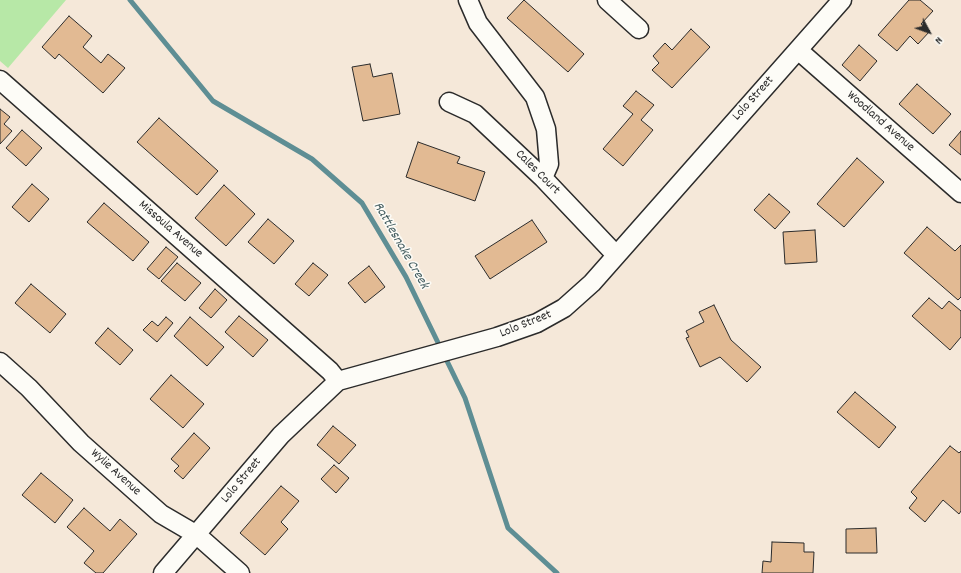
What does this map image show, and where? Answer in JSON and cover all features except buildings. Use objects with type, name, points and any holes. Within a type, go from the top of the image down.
[{"type":"street","points":[[468,0],[478,23],[535,97],[546,128],[550,164],[543,178]]},
{"type":"street","points":[[607,0],[639,29]]},
{"type":"street","name":"Lolo Street","points":[[163,573],[281,435],[338,381],[497,337],[537,323],[564,308],[592,284],[842,0]]},
{"type":"street","name":"Woodland Avenue","points":[[798,50],[961,193]]},
{"type":"street","name":"Missoula Avenue","points":[[0,80],[324,366],[338,381]]},
{"type":"street","name":"Cales Court","points":[[449,102],[475,114],[543,178],[616,255]]},
{"type":"street","name":"Wylie Avenue","points":[[0,362],[29,388],[81,443],[161,514],[197,535],[240,573]]},
{"type":"green space","points":[[0,0],[66,0],[8,68],[0,61]]},
{"type":"waterway","name":"Rattlesnake Creek","points":[[130,0],[213,101],[312,159],[362,203],[406,277],[465,398],[508,528],[557,573]]}]
